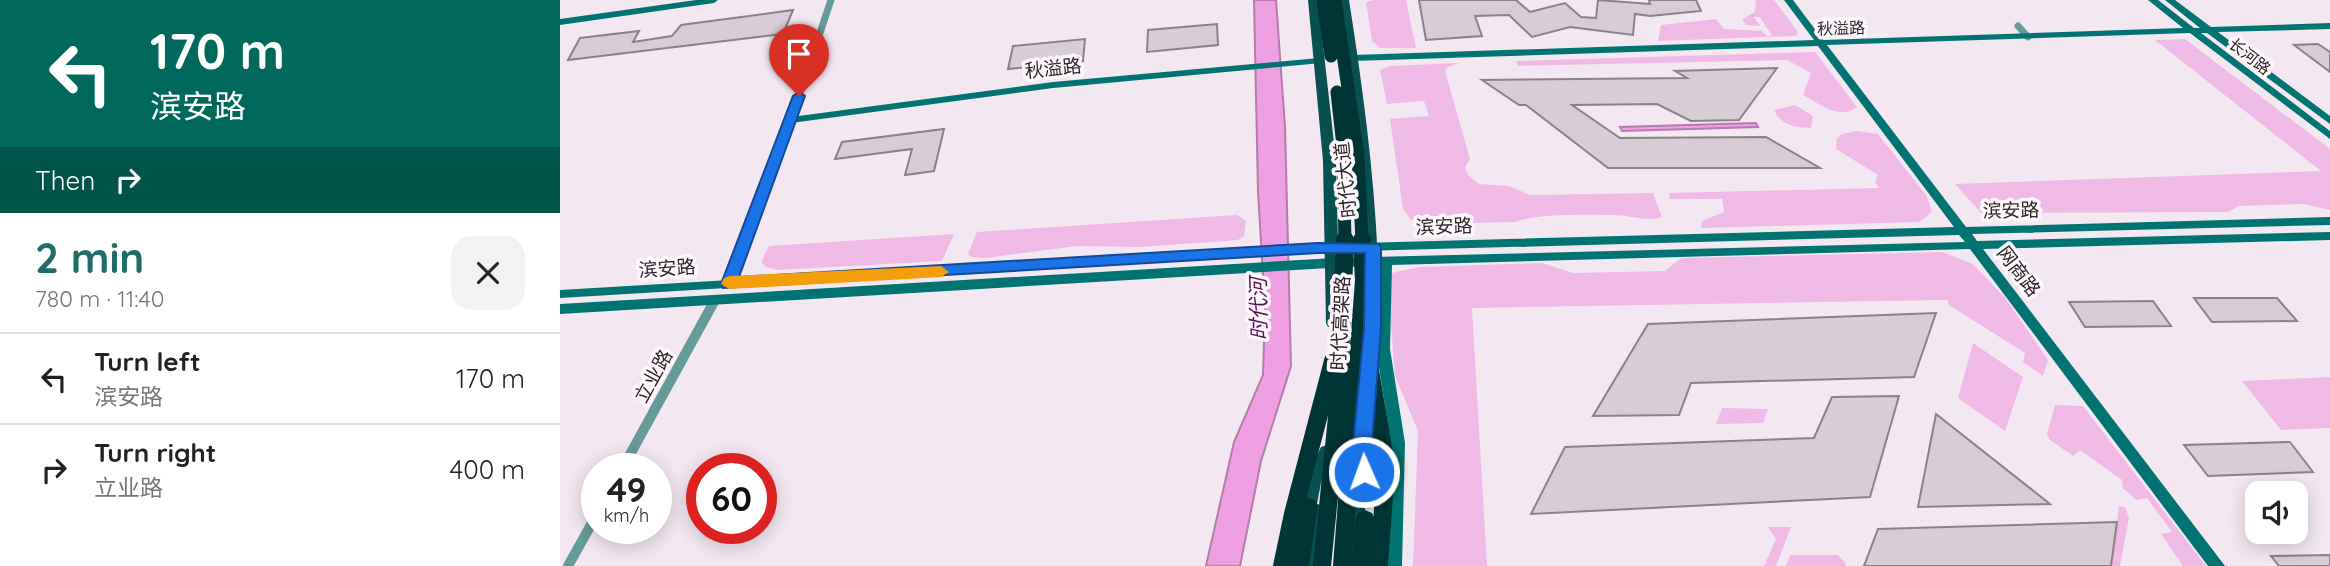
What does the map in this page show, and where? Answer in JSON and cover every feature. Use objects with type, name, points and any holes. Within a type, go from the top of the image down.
[{"type":"highway","name":"时代高架路","points":[[1322,566],[1330,513],[1345,232],[1339,107],[1323,0]]},
{"type":"highway","name":"时代高架路","points":[[1335,0],[1358,156],[1364,281],[1342,566]]},
{"type":"highway","points":[[1282,566],[1299,482],[1326,394],[1342,314]]},
{"type":"highway","points":[[1362,316],[1382,442],[1385,480],[1379,566]]},
{"type":"highway","points":[[1299,566],[1308,506]]},
{"type":"highway","points":[[1361,566],[1365,519]]},
{"type":"main road","points":[[560,22],[714,0]]},
{"type":"main road","name":"时代大道","points":[[1311,566],[1332,406],[1334,255],[1326,111],[1313,0]]},
{"type":"main road","name":"时代大道","points":[[1344,0],[1378,257],[1351,566]]},
{"type":"main road","name":"网商路","points":[[1788,0],[2217,566]]},
{"type":"main road","name":"长河路","points":[[2152,0],[2330,136]]},
{"type":"main road","name":"长河路","points":[[2169,0],[2330,121]]},
{"type":"main road","name":"秋溢路","points":[[791,120],[1053,85],[1319,61]]},
{"type":"main road","name":"滨安路","points":[[1378,257],[1964,230],[2330,221]]},
{"type":"main road","name":"滨安路","points":[[560,294],[1284,250],[1378,257],[1977,247],[2330,236]]},
{"type":"main road","name":"滨安路","points":[[560,309],[1253,268],[1334,255]]},
{"type":"main road","points":[[1378,257],[1383,349],[1398,443],[1394,566]]},
{"type":"main road","points":[[1365,419],[1385,361]]},
{"type":"main road","points":[[1308,506],[1313,483],[1327,452]]},
{"type":"main road","points":[[1362,456],[1367,487],[1365,519]]},
{"type":"street","points":[[729,284],[791,120],[831,0]]},
{"type":"street","points":[[2018,26],[2028,37]]},
{"type":"street","name":"秋溢路","points":[[1353,58],[2330,26]]},
{"type":"street","name":"立业路","points":[[631,453],[715,300]]},
{"type":"street","points":[[568,566],[581,543]]},
{"type":"shaded area","points":[[1254,0],[1276,0],[1285,127],[1291,366],[1261,461],[1240,566],[1206,566],[1234,442],[1263,375],[1265,309],[1258,191]]},
{"type":"shaded area","points":[[1406,0],[1416,48],[1380,48],[1372,41],[1366,2]]},
{"type":"shaded area","points":[[1756,0],[1774,0],[1798,32],[1796,36],[1658,41],[1661,25],[1716,19],[1724,29],[1762,31],[1767,36],[1772,36],[1760,17],[1754,17],[1760,26],[1746,25],[1742,19],[1755,12]]},
{"type":"shaded area","points":[[2185,39],[2330,149],[2330,210],[2304,204],[2239,206],[2228,212],[1981,213],[1955,184],[2321,171],[2155,40]]},
{"type":"shaded area","points":[[1815,52],[1857,107],[1850,111],[1836,112],[1803,95],[1811,73],[1787,60],[1518,66],[1516,61]]},
{"type":"shaded area","points":[[1459,63],[1445,71],[1470,159],[1465,167],[1468,175],[1479,184],[1509,186],[1530,195],[1653,193],[1662,217],[1650,219],[1613,215],[1563,215],[1516,222],[1424,224],[1411,220],[1403,209],[1390,119],[1429,116],[1424,101],[1387,104],[1380,70],[1389,66]]},
{"type":"shaded area","points":[[1795,105],[1813,116],[1811,128],[1789,125],[1780,119],[1774,110]]},
{"type":"shaded area","points":[[1756,123],[1758,127],[1622,131],[1620,127]]},
{"type":"shaded area","points":[[1856,131],[1878,134],[1926,195],[1932,212],[1919,222],[1701,228],[1702,221],[1724,212],[1722,199],[1670,199],[1669,193],[1879,188],[1875,182],[1878,175],[1836,149],[1837,138]]},
{"type":"shaded area","points":[[1237,215],[1246,221],[1244,236],[1238,240],[1141,247],[1077,246],[985,258],[968,254],[977,232]]},
{"type":"shaded area","points":[[954,234],[942,261],[777,270],[766,267],[761,262],[769,246]]},
{"type":"shaded area","points":[[1942,252],[1973,264],[2006,299],[2048,360],[2043,376],[2023,362],[2025,353],[1949,305],[1947,300],[1472,308],[1487,566],[1413,566],[1418,431],[1395,376],[1387,274],[1419,267],[1542,263],[1573,273],[1665,271],[1681,258]]},
{"type":"shaded area","points":[[1973,343],[2023,377],[2005,431],[1958,398]]},
{"type":"shaded area","points":[[2330,377],[2330,428],[2281,430],[2242,381]]},
{"type":"shaded area","points":[[2055,405],[2083,406],[2206,566],[2183,566],[2161,534],[2172,532],[2147,498],[2136,500],[2123,488],[2122,480],[2080,450],[2073,456],[2050,440],[2047,434]]},
{"type":"shaded area","points":[[1722,408],[1768,409],[1763,423],[1716,424]]},
{"type":"shaded area","points":[[2119,506],[2125,507],[2129,518],[2120,566],[2111,566]]},
{"type":"shaded area","points":[[1768,527],[1791,527],[1776,566],[1764,566],[1776,539]]},
{"type":"shaded area","points":[[1790,555],[1838,555],[1846,564],[1786,566]]},
{"type":"building","points":[[1419,0],[1516,0],[1530,12],[1565,3],[1581,17],[1596,18],[1598,0],[1650,4],[1649,0],[1696,0],[1701,11],[1650,16],[1635,14],[1633,35],[1570,27],[1532,37],[1509,15],[1475,16],[1482,36],[1426,40]]},
{"type":"building","points":[[793,10],[783,34],[568,60],[580,38],[639,31],[633,42],[672,36],[681,25]]},
{"type":"building","points":[[1217,24],[1218,45],[1147,52],[1148,30]]},
{"type":"building","points":[[1085,39],[1083,61],[1008,69],[1013,46]]},
{"type":"building","points":[[2318,44],[2330,52],[2330,72],[2294,45]]},
{"type":"building","points":[[1777,68],[1739,120],[1691,121],[1657,104],[1572,105],[1620,138],[1766,137],[1820,168],[1608,168],[1526,105],[1519,105],[1482,80],[1687,78],[1675,71]]},
{"type":"building","points":[[944,129],[934,171],[905,175],[912,149],[835,159],[842,142]]},
{"type":"building","points":[[2194,298],[2277,298],[2297,321],[2212,322]]},
{"type":"building","points":[[2153,301],[2171,326],[2085,327],[2069,302]]},
{"type":"building","points":[[1936,313],[1914,377],[1691,383],[1679,415],[1593,416],[1648,324]]},
{"type":"building","points":[[1899,396],[1870,497],[1531,514],[1565,447],[1814,438],[1832,397]]},
{"type":"building","points":[[1936,414],[2050,504],[1918,507]]},
{"type":"building","points":[[2290,442],[2313,472],[2208,476],[2184,445]]},
{"type":"building","points":[[2117,522],[2111,566],[1864,566],[1878,529]]},
{"type":"building","points":[[2330,555],[2330,566],[2279,566],[2271,556]]},
{"type":"slow traffic","points":[[730,282],[729,284],[941,272]]},
{"type":"route","points":[[799,96],[729,284],[1318,248],[1373,247],[1373,328],[1362,456],[1364,472]]},
{"type":"water label","name":"时代河","points":[[1259,309]]}]
